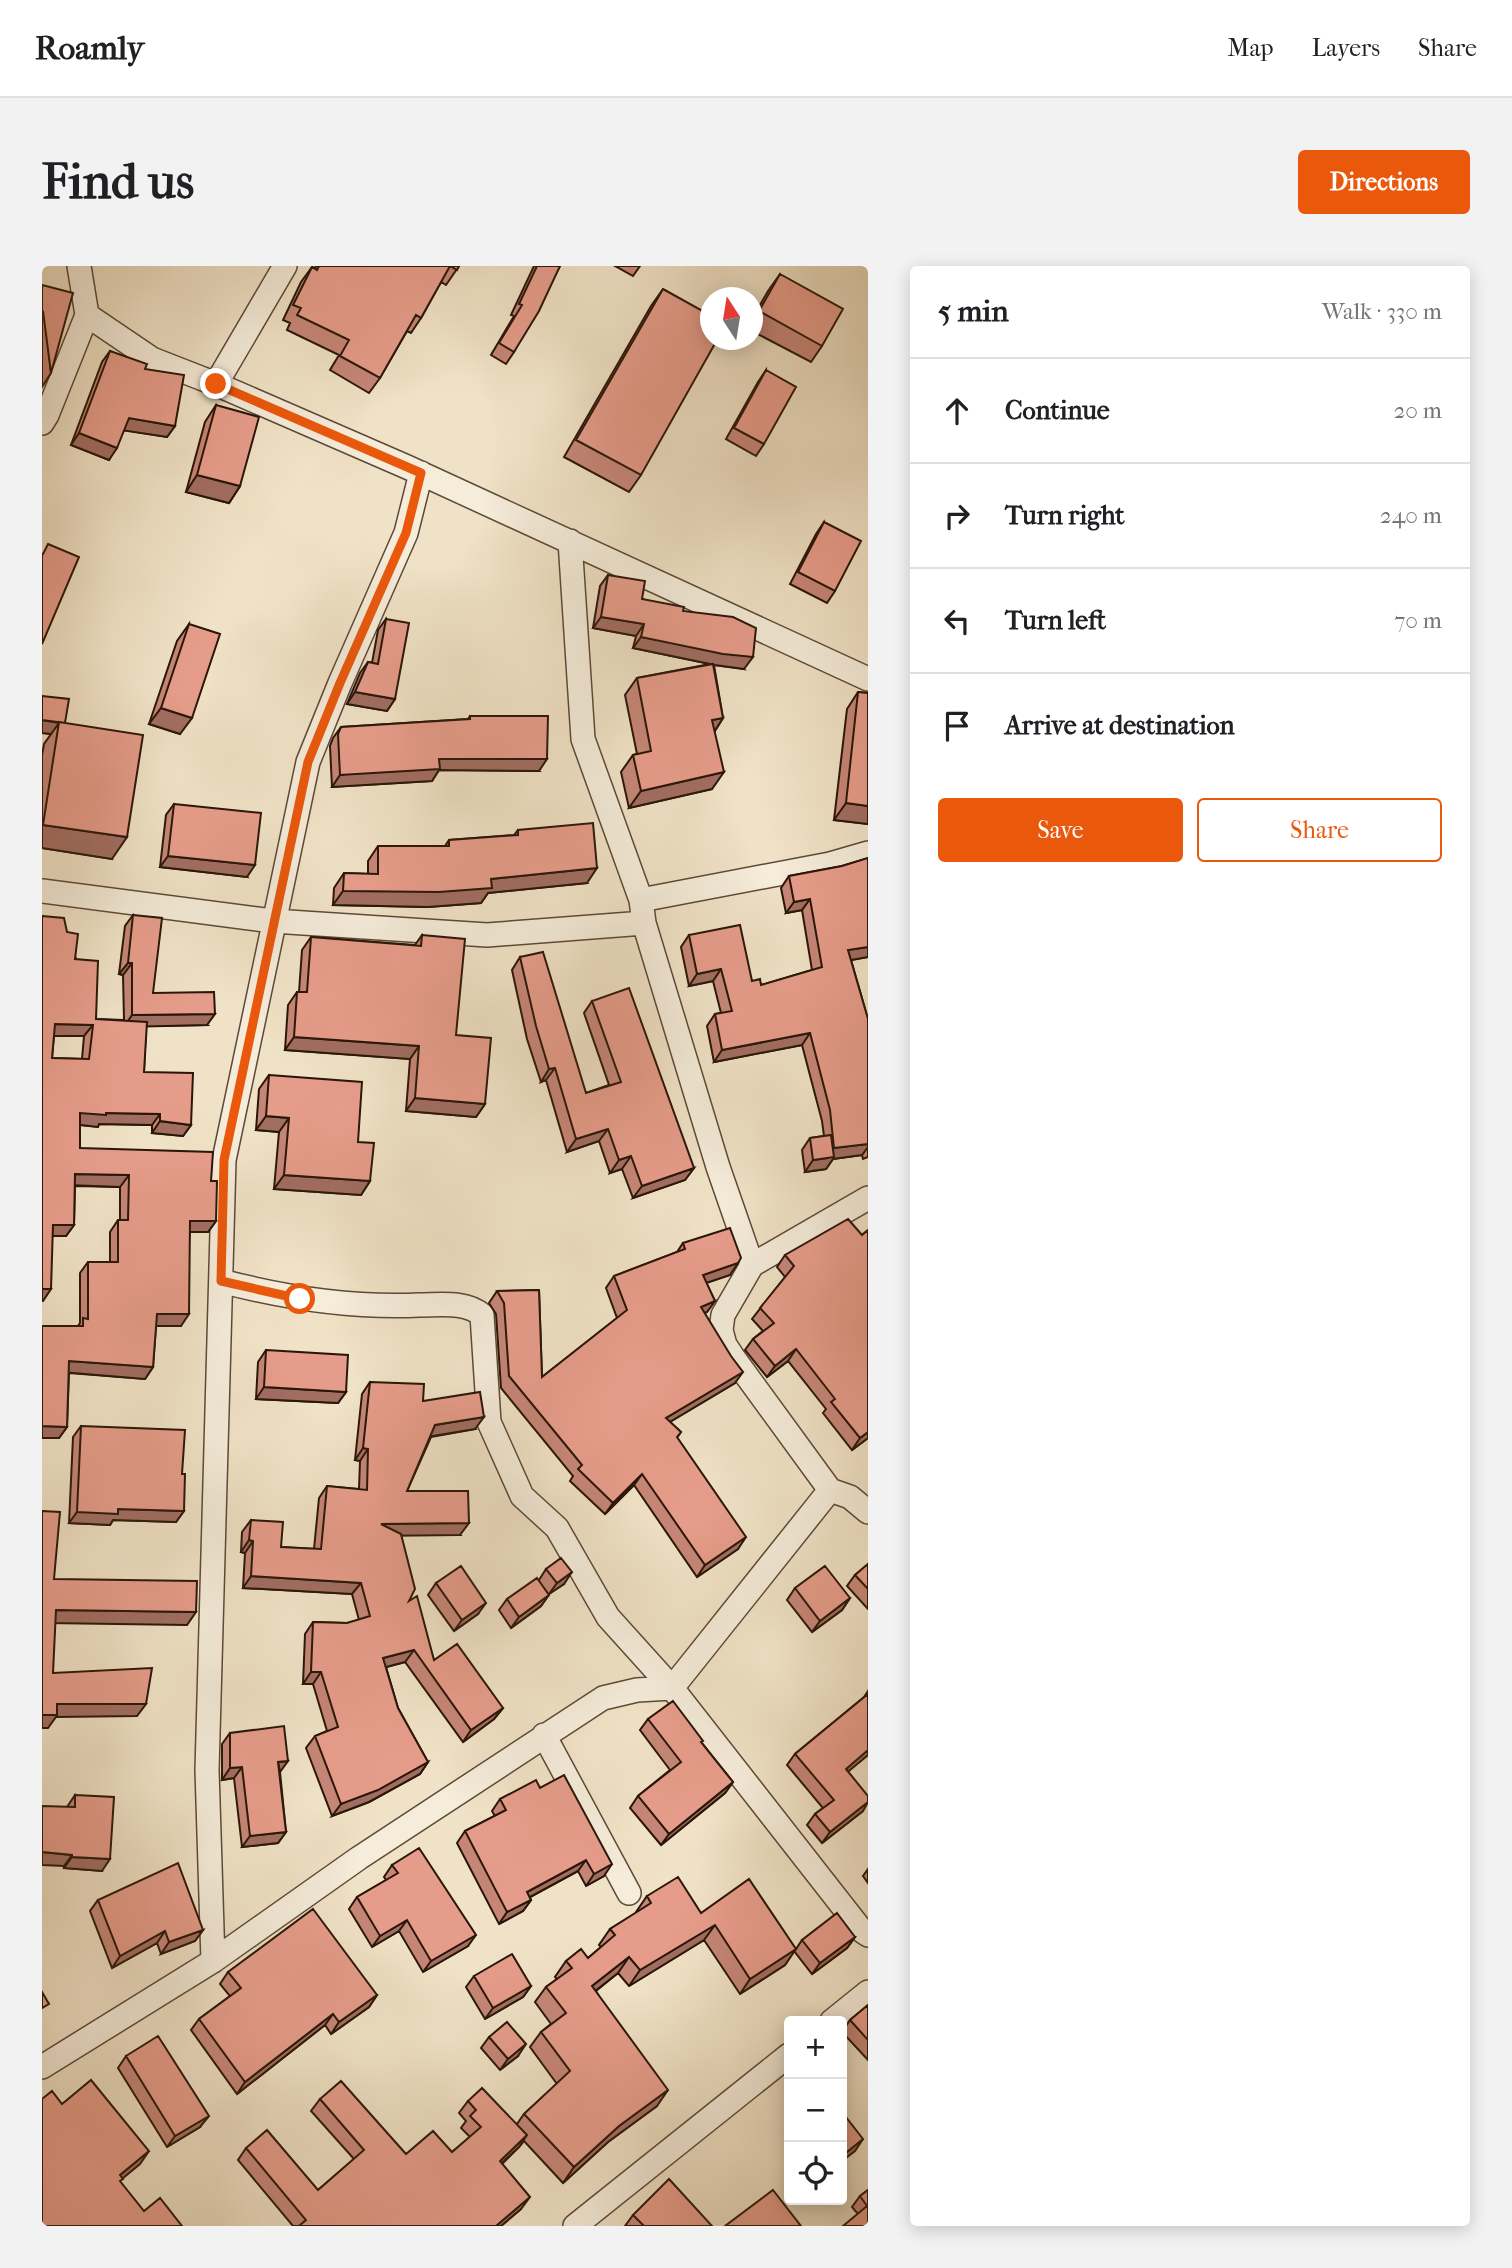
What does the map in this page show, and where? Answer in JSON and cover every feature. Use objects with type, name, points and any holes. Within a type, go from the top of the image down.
[{"type":"street","points":[[42,423],[87,315],[79,266]]},
{"type":"street","points":[[216,384],[285,266]]},
{"type":"street","points":[[87,315],[152,359],[421,473],[868,679]]},
{"type":"street","points":[[213,1961],[207,1770],[224,1160],[308,762],[406,533],[421,473]]},
{"type":"street","points":[[569,541],[583,738],[641,900],[644,923],[718,1167],[752,1265]]},
{"type":"street","points":[[641,900],[868,853]]},
{"type":"street","points":[[42,891],[273,921],[487,935],[644,923]]},
{"type":"street","points":[[868,1198],[752,1265],[723,1315],[721,1330],[725,1345],[830,1490],[850,1497],[868,1512]]},
{"type":"street","points":[[221,1281],[300,1299],[396,1306],[459,1305],[474,1308],[482,1315],[489,1422],[522,1496],[557,1528],[608,1617],[672,1688],[862,1931],[868,1935]]},
{"type":"street","points":[[42,2067],[213,1961],[359,1858],[603,1698],[637,1690],[672,1688],[830,1490]]},
{"type":"street","points":[[544,1735],[629,1894]]},
{"type":"street","points":[[838,2016],[868,1992]]},
{"type":"street","points":[[575,2226],[784,2059]]},
{"type":"building","points":[[319,266],[450,266],[421,318],[416,315],[380,378],[340,356],[349,340],[297,315],[301,308],[293,305],[312,267],[317,270]]},
{"type":"building","points":[[537,266],[560,266],[539,311],[514,352],[499,343],[522,305],[519,304]]},
{"type":"building","points":[[780,274],[843,309],[822,346],[763,313],[763,304]]},
{"type":"building","points":[[42,285],[73,293],[51,373],[43,311],[42,314]]},
{"type":"building","points":[[663,289],[700,309],[700,350],[711,350],[641,475],[576,440]]},
{"type":"building","points":[[110,351],[147,364],[145,369],[184,375],[175,426],[129,418],[117,448],[79,433]]},
{"type":"building","points":[[766,370],[796,387],[764,444],[734,428]]},
{"type":"building","points":[[216,405],[259,417],[240,486],[197,475]]},
{"type":"building","points":[[824,522],[861,541],[835,591],[798,572]]},
{"type":"building","points":[[48,544],[79,557],[42,644],[42,554]]},
{"type":"building","points":[[608,575],[645,581],[642,599],[684,607],[683,611],[733,617],[756,628],[753,657],[723,654],[641,637],[644,624],[601,617]]},
{"type":"building","points":[[386,619],[409,623],[395,699],[355,692],[368,662],[378,664]]},
{"type":"building","points":[[189,624],[220,634],[192,718],[161,708]]},
{"type":"building","points":[[713,664],[723,718],[712,720],[724,772],[641,791],[633,755],[651,751],[637,678]]},
{"type":"building","points":[[858,692],[868,693],[868,806],[846,803]]},
{"type":"building","points":[[42,696],[69,699],[65,723],[42,720]]},
{"type":"building","points":[[470,716],[548,716],[547,759],[439,759],[440,769],[340,775],[338,734],[341,727],[470,719]]},
{"type":"building","points":[[59,722],[143,735],[127,837],[43,825]]},
{"type":"building","points":[[174,804],[261,813],[255,865],[168,856]]},
{"type":"building","points":[[593,823],[597,868],[491,879],[492,888],[439,892],[343,891],[344,873],[378,874],[378,846],[449,846],[449,840],[518,835],[518,830]]},
{"type":"building","points":[[868,858],[868,947],[848,950],[868,1019],[868,1144],[834,1148],[830,1110],[810,1033],[722,1050],[715,1014],[732,1011],[721,969],[697,974],[689,935],[740,925],[752,981],[760,979],[761,985],[822,967],[810,899],[794,902],[789,876]]},
{"type":"building","points":[[133,915],[162,918],[153,993],[214,992],[215,1014],[132,1015],[132,963],[128,963]]},
{"type":"building","points":[[42,916],[64,918],[67,932],[78,934],[75,959],[98,961],[96,1019],[147,1022],[144,1072],[193,1073],[191,1125],[160,1121],[160,1114],[80,1113],[80,1148],[213,1152],[211,1181],[217,1181],[216,1221],[190,1221],[189,1314],[157,1314],[153,1367],[69,1361],[67,1427],[42,1426],[42,1326],[83,1326],[83,1318],[88,1319],[88,1262],[118,1262],[118,1220],[128,1220],[129,1175],[75,1174],[74,1225],[53,1225],[51,1289],[42,1289]],"holes":[[[55,1024],[93,1025],[89,1059],[52,1058]]]},
{"type":"building","points":[[422,935],[465,939],[456,1035],[491,1038],[485,1104],[415,1098],[419,1046],[294,1037],[297,992],[307,992],[311,937],[421,946]]},
{"type":"building","points":[[543,952],[586,1093],[621,1082],[592,1001],[629,988],[694,1168],[642,1186],[631,1156],[619,1160],[608,1129],[576,1139],[555,1068],[549,1069],[520,957]]},
{"type":"building","points":[[269,1075],[362,1082],[358,1142],[374,1143],[370,1181],[284,1175],[289,1118],[266,1116]]},
{"type":"building","points":[[831,1135],[834,1157],[813,1160],[810,1138]]},
{"type":"building","points":[[848,1219],[862,1235],[868,1230],[868,1432],[860,1438],[831,1402],[835,1399],[796,1349],[775,1366],[753,1339],[774,1323],[760,1308],[794,1266],[785,1255]]},
{"type":"building","points":[[730,1228],[741,1258],[738,1263],[703,1275],[715,1301],[701,1307],[743,1372],[666,1418],[681,1432],[677,1437],[746,1537],[705,1565],[642,1474],[613,1503],[578,1469],[582,1465],[509,1376],[504,1303],[497,1291],[539,1290],[542,1377],[627,1310],[614,1276],[685,1249],[683,1243]]},
{"type":"building","points":[[266,1350],[348,1355],[346,1392],[264,1387]]},
{"type":"building","points":[[370,1382],[424,1384],[423,1401],[480,1392],[484,1417],[435,1425],[407,1491],[468,1491],[469,1523],[381,1524],[401,1534],[415,1589],[409,1601],[417,1596],[434,1660],[457,1644],[503,1708],[471,1730],[414,1650],[383,1658],[398,1708],[428,1762],[378,1790],[341,1804],[315,1736],[338,1727],[321,1672],[311,1672],[313,1622],[347,1623],[370,1616],[361,1583],[251,1576],[253,1541],[249,1540],[251,1520],[283,1522],[281,1547],[321,1549],[327,1486],[367,1490],[368,1449],[363,1448]]},
{"type":"building","points":[[81,1426],[185,1430],[182,1474],[185,1474],[184,1511],[118,1509],[118,1514],[77,1512]]},
{"type":"building","points":[[42,1511],[60,1512],[54,1579],[197,1581],[196,1612],[56,1610],[53,1673],[152,1668],[146,1704],[57,1704],[57,1715],[42,1715]]},
{"type":"building","points":[[561,1558],[572,1572],[557,1583],[546,1569]]},
{"type":"building","points":[[868,1564],[868,1589],[855,1575]]},
{"type":"building","points":[[461,1566],[486,1603],[462,1620],[436,1583]]},
{"type":"building","points":[[825,1566],[850,1598],[820,1621],[795,1588]]},
{"type":"building","points":[[537,1578],[549,1595],[519,1617],[507,1599]]},
{"type":"building","points":[[868,1694],[868,1750],[846,1769],[868,1796],[868,1802],[830,1832],[815,1814],[834,1800],[795,1754]]},
{"type":"building","points":[[673,1701],[733,1782],[669,1834],[638,1796],[681,1762],[648,1719]]},
{"type":"building","points":[[284,1726],[288,1761],[278,1762],[286,1832],[250,1836],[242,1767],[230,1768],[230,1733]]},
{"type":"building","points":[[564,1775],[612,1864],[594,1874],[586,1860],[527,1892],[531,1900],[507,1912],[465,1831],[506,1810],[500,1799],[536,1780],[540,1788]]},
{"type":"building","points":[[75,1795],[114,1797],[110,1859],[42,1852],[42,1806],[75,1807]]},
{"type":"building","points":[[419,1848],[476,1935],[431,1961],[407,1920],[380,1936],[357,1897],[398,1873],[392,1865]]},
{"type":"building","points":[[178,1863],[203,1930],[169,1942],[165,1931],[120,1956],[98,1900]]},
{"type":"building","points":[[678,1877],[701,1913],[749,1879],[796,1949],[750,1979],[715,1925],[640,1970],[629,1957],[592,1986],[668,2090],[619,2126],[574,2167],[524,2114],[570,2071],[541,2032],[566,2013],[546,1987],[572,1968],[566,1961],[581,1949],[588,1958],[615,1935],[610,1929],[651,1903],[647,1896]]},
{"type":"building","points":[[313,1909],[377,1995],[339,2022],[333,2014],[245,2082],[199,2019],[241,1988],[228,1972]]},
{"type":"building","points":[[837,1913],[855,1937],[820,1963],[802,1940]]},
{"type":"building","points":[[512,1954],[531,1986],[493,2008],[474,1976]]},
{"type":"building","points":[[42,1992],[49,2004],[42,2008]]},
{"type":"building","points":[[868,2005],[868,2040],[850,2020]]},
{"type":"building","points":[[507,2022],[526,2044],[508,2059],[489,2037]]},
{"type":"building","points":[[158,2036],[209,2116],[175,2136],[126,2056]]},
{"type":"building","points":[[91,2080],[149,2151],[120,2175],[123,2179],[120,2181],[144,2211],[160,2198],[182,2226],[42,2226],[42,2099],[52,2091],[62,2104]]},
{"type":"building","points":[[341,2081],[406,2154],[433,2131],[452,2152],[481,2127],[470,2116],[476,2110],[468,2101],[482,2088],[527,2135],[500,2161],[530,2197],[496,2226],[301,2226],[306,2220],[246,2148],[267,2130],[318,2190],[364,2150],[320,2099]]},
{"type":"building","points":[[847,2118],[863,2139],[847,2152]]},
{"type":"building","points":[[669,2179],[712,2226],[644,2226],[633,2215]]},
{"type":"building","points":[[773,2190],[801,2226],[725,2226]]},
{"type":"building","points":[[868,2190],[868,2226],[843,2226],[867,2206],[860,2196]]},
{"type":"route","points":[[216,384],[421,473],[406,533],[308,762],[224,1160],[221,1281],[300,1299]]}]
